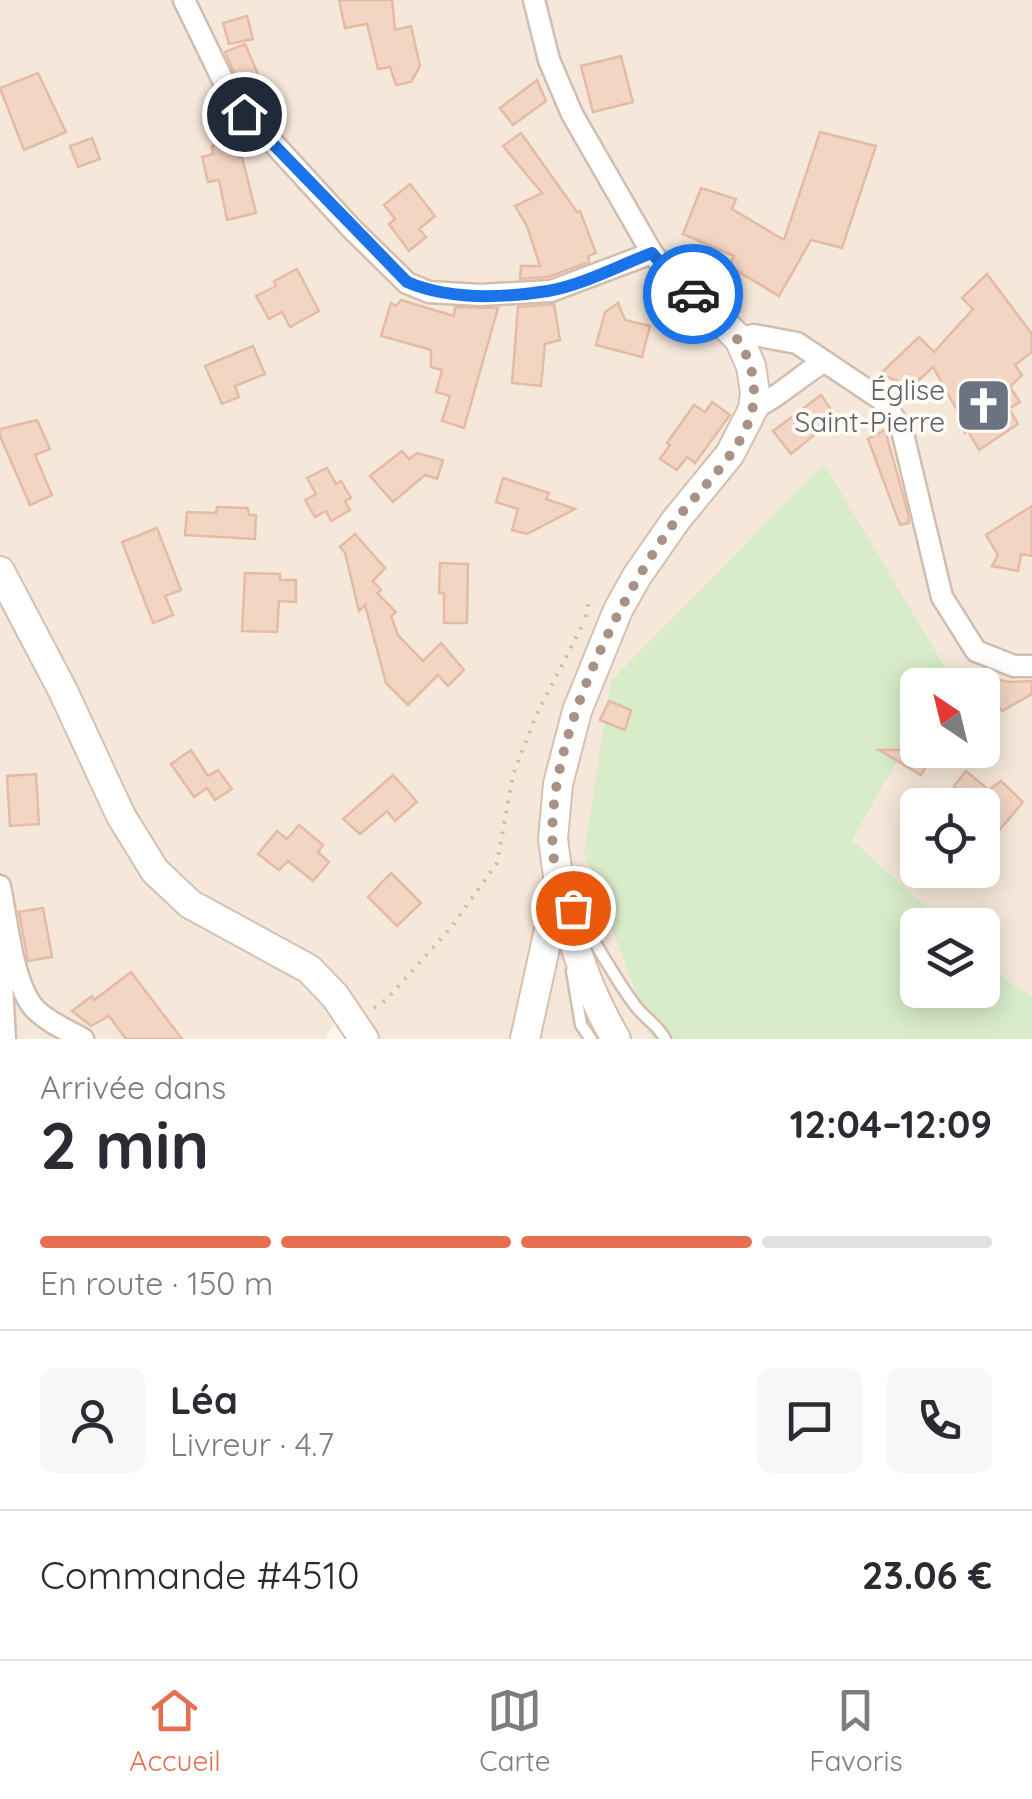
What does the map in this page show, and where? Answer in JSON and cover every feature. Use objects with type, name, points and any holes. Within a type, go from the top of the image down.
[{"type":"main road","points":[[616,1039],[594,1000],[574,950],[553,839],[558,784],[577,710],[618,610],[667,532],[730,454],[753,410],[750,366],[739,339],[693,294]]},
{"type":"main road","points":[[0,571],[63,691],[121,816],[154,871],[190,904],[309,969],[322,980],[357,1028]]},
{"type":"main road","points":[[525,1039],[559,884]]},
{"type":"street","points":[[184,0],[230,97],[351,228],[407,282],[429,292],[480,295],[551,291],[652,253]]},
{"type":"street","points":[[534,0],[557,84],[652,253],[693,294]]},
{"type":"street","points":[[739,339],[754,335],[797,343],[882,400],[902,430],[942,597],[976,650],[1014,666],[1032,666]]},
{"type":"street","points":[[753,410],[822,362]]},
{"type":"street","points":[[0,886],[22,988],[33,1007],[83,1039]]},
{"type":"street","points":[[0,949],[5,1039]]},
{"type":"lane","points":[[559,884],[614,978],[665,1039]]},
{"type":"lane","points":[[574,950],[572,973],[581,1025],[590,1039]]},
{"type":"path","points":[[357,1028],[450,929],[497,863],[514,776],[535,718],[586,618],[588,597]]},
{"type":"shaded area","points":[[0,0],[1032,0],[1032,996],[1000,973],[1000,908],[927,908],[905,888],[1000,888],[1000,788],[900,788],[900,883],[852,840],[900,757],[900,768],[1000,768],[1000,668],[947,668],[823,465],[646,1018],[653,1039],[350,1039],[337,1019],[325,1039],[0,1039]]},
{"type":"green space","points":[[824,464],[946,668],[900,668],[900,757],[852,840],[900,883],[900,888],[905,888],[927,908],[900,908],[900,1008],[1000,1008],[1000,973],[1032,996],[1032,1039],[653,1039],[584,852],[611,681]]},
{"type":"building","points":[[339,0],[392,0],[395,30],[411,26],[420,66],[411,82],[396,85],[390,67],[378,69],[367,24],[345,28]]},
{"type":"building","points":[[247,16],[253,39],[229,44],[223,23]]},
{"type":"building","points":[[245,44],[271,104],[261,109],[242,89],[225,52]]},
{"type":"building","points":[[621,56],[633,102],[593,112],[581,66]]},
{"type":"building","points":[[38,73],[66,132],[24,150],[0,88]]},
{"type":"building","points":[[537,80],[546,101],[513,125],[500,108]]},
{"type":"building","points":[[820,132],[876,146],[842,248],[811,240],[779,296],[729,266],[734,256],[683,234],[701,188],[736,199],[732,209],[784,240]]},
{"type":"building","points":[[521,133],[580,211],[596,253],[588,256],[589,262],[548,277],[520,279],[521,266],[540,266],[527,226],[515,206],[542,193],[503,146]]},
{"type":"building","points":[[92,138],[100,159],[78,167],[70,146]]},
{"type":"building","points":[[232,138],[239,158],[242,157],[256,213],[227,220],[219,180],[208,182],[202,157],[213,154],[212,146]]},
{"type":"building","points":[[410,184],[435,216],[419,229],[426,237],[409,251],[389,224],[395,219],[384,205]]},
{"type":"building","points":[[297,269],[319,311],[290,327],[282,312],[269,319],[256,296]]},
{"type":"building","points":[[987,274],[1032,334],[1032,352],[1015,365],[1022,375],[1010,387],[1020,402],[1009,409],[1018,424],[979,450],[968,431],[965,433],[933,367],[905,393],[897,381],[880,374],[919,337],[934,352],[973,309],[962,298]]},
{"type":"building","points":[[401,300],[454,316],[455,307],[498,308],[464,428],[442,421],[450,396],[436,392],[442,370],[431,367],[431,350],[381,336],[391,303],[396,306]]},
{"type":"building","points":[[618,303],[625,320],[650,326],[642,357],[596,345],[605,312]]},
{"type":"building","points":[[554,304],[560,340],[545,344],[541,386],[512,383],[518,307]]},
{"type":"building","points":[[253,346],[265,374],[235,386],[239,397],[222,404],[205,366]]},
{"type":"building","points":[[821,395],[836,417],[791,454],[773,431]]},
{"type":"building","points":[[712,402],[730,415],[695,463],[687,457],[677,470],[660,459],[694,405],[705,412]]},
{"type":"building","points":[[37,420],[50,449],[35,455],[52,495],[30,505],[0,429]]},
{"type":"building","points":[[885,430],[908,513],[909,523],[900,525],[868,439]]},
{"type":"building","points":[[402,451],[409,459],[417,453],[443,460],[437,479],[425,475],[393,502],[370,476]]},
{"type":"building","points":[[327,468],[351,498],[345,501],[350,510],[331,521],[326,511],[315,517],[305,500],[316,494],[307,478]]},
{"type":"building","points":[[503,478],[549,493],[546,499],[575,509],[527,534],[512,530],[518,509],[496,502]]},
{"type":"building","points":[[1032,506],[1032,556],[1021,554],[1018,571],[992,566],[998,555],[986,535]]},
{"type":"building","points":[[217,507],[248,508],[249,515],[256,515],[255,539],[185,535],[187,512],[216,513]]},
{"type":"building","points":[[157,528],[181,590],[165,596],[173,615],[153,623],[122,542]]},
{"type":"building","points":[[355,534],[385,568],[373,581],[381,590],[377,593],[396,612],[391,616],[398,635],[423,661],[441,643],[464,670],[448,686],[438,675],[408,705],[386,683],[365,605],[359,611],[345,553],[340,547]]},
{"type":"building","points":[[440,563],[468,564],[467,623],[444,623]]},
{"type":"building","points":[[245,573],[280,574],[280,580],[296,580],[296,602],[279,601],[277,632],[242,631]]},
{"type":"building","points":[[1000,680],[1032,681],[1032,694],[1002,711]]},
{"type":"building","points":[[609,701],[631,710],[625,730],[600,720]]},
{"type":"building","points":[[191,750],[208,776],[218,770],[232,789],[215,800],[207,788],[194,797],[171,764]]},
{"type":"building","points":[[879,750],[900,750],[900,762]]},
{"type":"building","points":[[966,771],[987,788],[956,788]]},
{"type":"building","points":[[36,774],[39,824],[10,826],[7,776]]},
{"type":"building","points":[[393,775],[417,802],[395,821],[387,811],[360,834],[343,819]]},
{"type":"building","points":[[1001,781],[1023,802],[1000,829],[1000,788],[992,788]]},
{"type":"building","points":[[299,825],[323,845],[318,852],[329,862],[313,881],[288,861],[279,870],[258,854],[277,831],[287,839]]},
{"type":"building","points":[[391,873],[421,903],[397,926],[368,897]]},
{"type":"building","points":[[43,908],[52,957],[28,961],[19,912]]},
{"type":"building","points":[[131,972],[182,1039],[126,1039],[109,1016],[91,1026],[72,1011]]},
{"type":"way so far","points":[[573,908],[559,884],[553,839],[558,784],[577,710],[636,576],[730,454],[753,410],[754,393],[746,352],[729,326],[693,294]]},
{"type":"place","name":"Église Saint-Pierre","points":[[984,405]]},
{"type":"route","points":[[244,114],[407,282],[429,292],[480,295],[551,291],[652,253],[693,294]]}]
